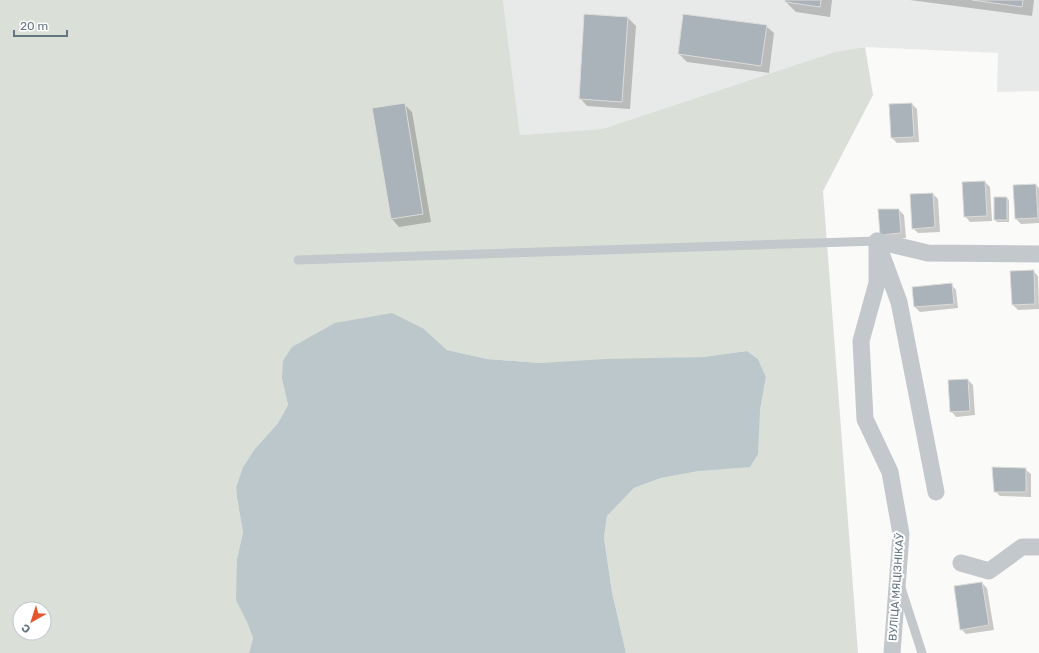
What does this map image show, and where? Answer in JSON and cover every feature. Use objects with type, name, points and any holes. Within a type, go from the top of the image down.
[{"type":"street","points":[[877,241],[928,253],[1039,254]]},
{"type":"street","points":[[877,241],[899,302],[936,492]]},
{"type":"street","name":"ВУЛІЦА МЯЦІЗНІКАЎ","points":[[877,241],[877,283],[861,341],[865,419],[890,472],[901,534],[892,653]]},
{"type":"street","points":[[961,563],[989,571],[1022,547],[1039,547]]},
{"type":"lane","points":[[298,260],[877,241]]},
{"type":"lane","points":[[898,576],[922,653]]},
{"type":"shaded area","points":[[0,0],[503,0],[520,135],[602,129],[835,52],[865,47],[873,95],[823,191],[858,653],[626,653],[612,592],[604,538],[607,516],[634,488],[661,478],[699,471],[760,410],[766,377],[758,359],[747,351],[703,357],[540,363],[487,359],[447,350],[424,329],[282,379],[288,405],[278,423],[254,450],[243,467],[236,487],[243,532],[237,559],[247,622],[253,638],[249,653],[0,653]]},
{"type":"shaded area","points":[[503,0],[1039,0],[1039,91],[997,92],[998,53],[865,47],[835,52],[602,129],[520,135]]},
{"type":"shaded area","points":[[392,313],[424,329],[447,350],[487,359],[540,363],[606,359],[703,357],[747,351],[758,359],[766,377],[760,410],[758,454],[750,467],[699,471],[661,478],[634,488],[607,516],[604,538],[612,592],[626,653],[249,653],[253,638],[236,600],[237,559],[243,532],[236,487],[243,467],[254,450],[278,423],[288,405],[282,379],[283,361],[292,347],[335,323]]},
{"type":"building","points":[[785,0],[821,0],[820,7],[785,2]]},
{"type":"building","points":[[972,0],[1023,0],[1022,7]]},
{"type":"building","points":[[584,14],[628,17],[622,102],[579,99]]},
{"type":"building","points":[[683,14],[767,25],[761,66],[678,54]]},
{"type":"building","points":[[405,103],[423,214],[391,219],[372,108]]},
{"type":"building","points":[[912,103],[914,137],[891,138],[889,104]]},
{"type":"building","points":[[985,181],[987,216],[964,217],[962,182]]},
{"type":"building","points":[[1036,184],[1038,218],[1015,219],[1013,185]]},
{"type":"building","points":[[933,193],[935,227],[912,229],[910,194]]},
{"type":"building","points":[[994,197],[1007,197],[1007,220],[994,220]]},
{"type":"building","points":[[878,209],[899,209],[901,233],[880,235]]},
{"type":"building","points":[[1034,270],[1035,304],[1012,305],[1010,271]]},
{"type":"building","points":[[952,283],[954,304],[914,307],[912,287]]},
{"type":"building","points":[[968,379],[970,411],[950,412],[948,380]]},
{"type":"building","points":[[992,467],[1026,468],[1026,492],[994,492]]},
{"type":"building","points":[[982,582],[989,625],[960,630],[954,586]]}]
